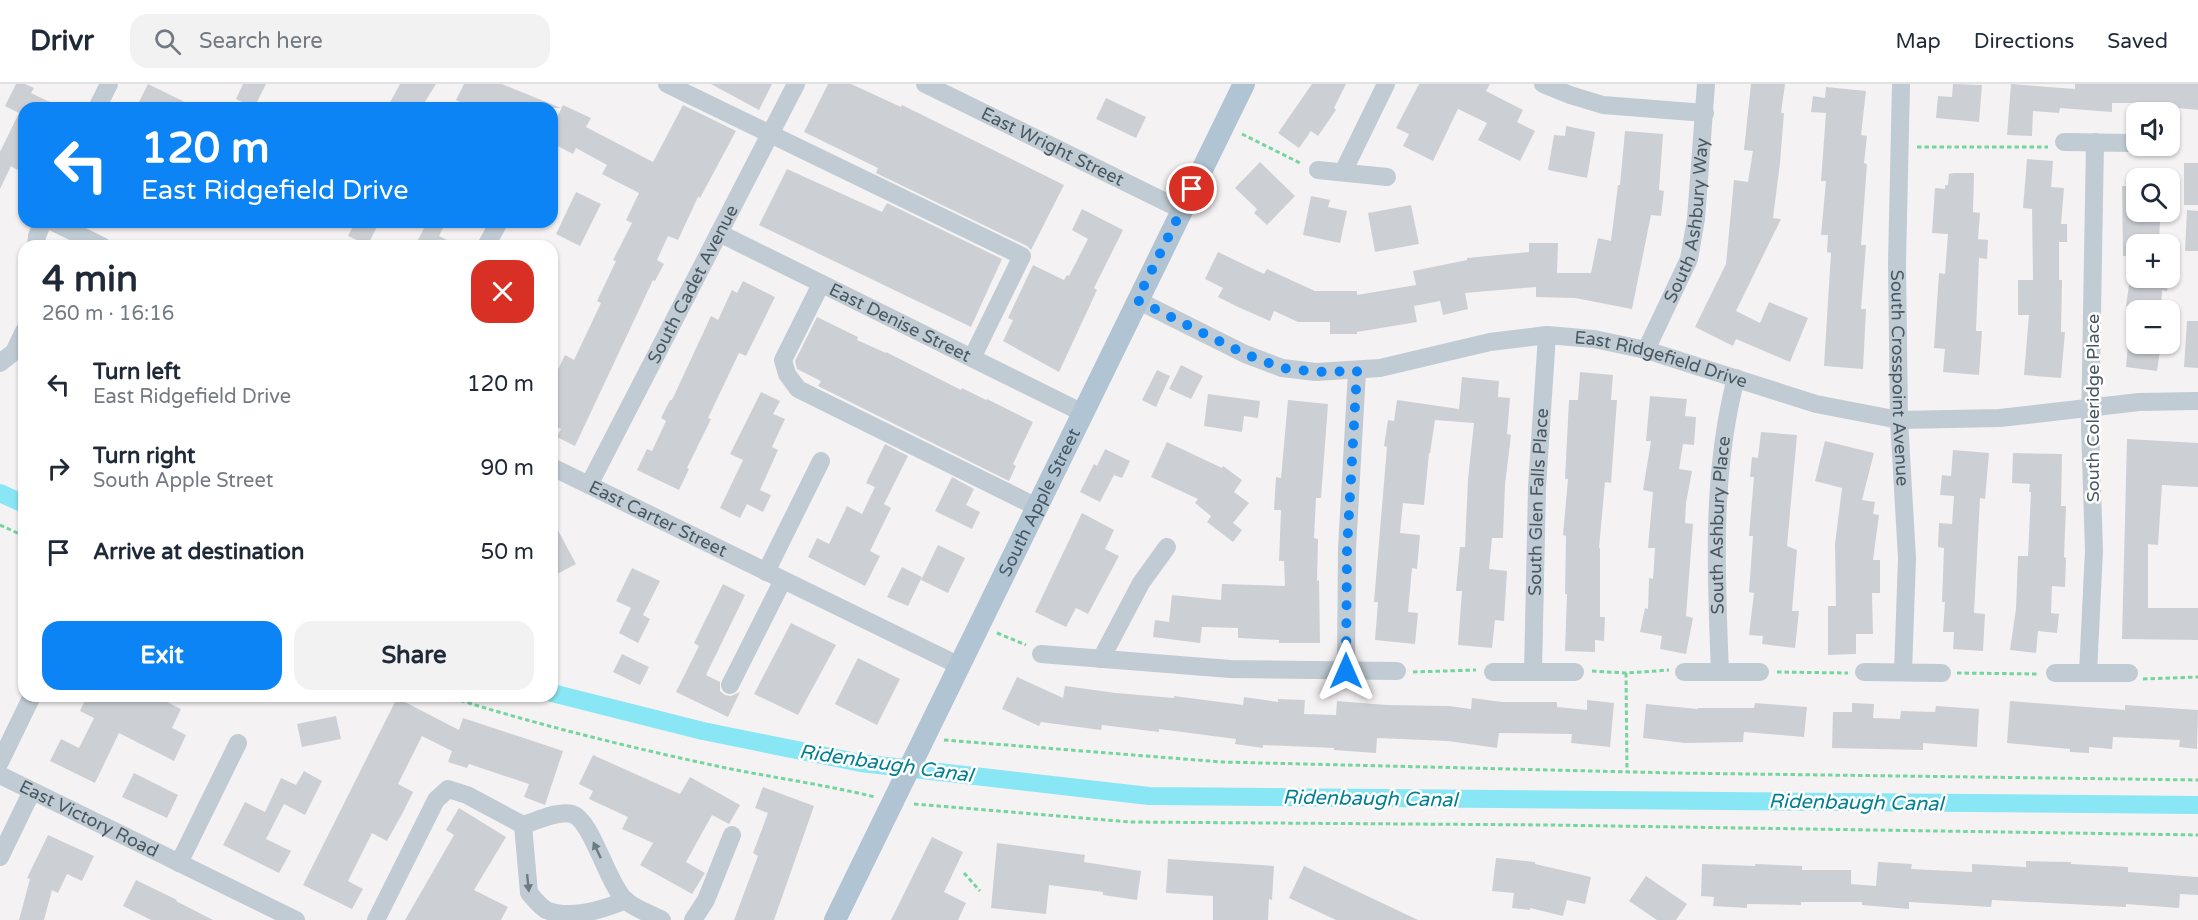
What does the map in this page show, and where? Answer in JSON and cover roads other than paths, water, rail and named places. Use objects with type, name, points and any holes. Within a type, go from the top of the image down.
[{"type":"main road","name":"South Apple Street","points":[[835,920],[1244,84]]},
{"type":"street","points":[[667,84],[1022,256],[972,358]]},
{"type":"street","name":"South Cadet Avenue","points":[[589,485],[796,84]]},
{"type":"street","name":"East Wright Street","points":[[925,84],[1182,210]]},
{"type":"street","points":[[1342,172],[1386,84]]},
{"type":"street","points":[[1544,84],[1604,105],[1705,113]]},
{"type":"street","name":"South Ashbury Way","points":[[1646,350],[1689,259],[1696,219],[1706,84]]},
{"type":"street","name":"South Crosspoint Avenue","points":[[1901,84],[1897,262],[1899,420],[1907,558],[1903,672]]},
{"type":"street","points":[[100,102],[107,85]]},
{"type":"street","points":[[2057,145],[2095,142],[2126,143]]},
{"type":"street","name":"South Coleridge Place","points":[[2088,673],[2094,550],[2091,407],[2095,142]]},
{"type":"street","points":[[1318,170],[1387,177]]},
{"type":"street","points":[[65,228],[90,240]]},
{"type":"street","name":"East Denise Street","points":[[719,233],[1083,413]]},
{"type":"street","points":[[821,284],[783,360],[787,374],[798,389],[1037,507]]},
{"type":"street","name":"East Ridgefield Drive","points":[[1137,300],[1245,354],[1282,368],[1316,372],[1380,368],[1490,342],[1547,335],[1594,339],[1646,350],[1816,404],[1899,420],[2000,418],[2139,402],[2198,401]]},
{"type":"street","name":"South Glen Falls Place","points":[[1533,672],[1537,487],[1547,335]]},
{"type":"street","points":[[0,363],[15,352],[18,345]]},
{"type":"street","points":[[1346,671],[1347,549],[1357,371]]},
{"type":"street","name":"South Ashbury Place","points":[[1720,672],[1716,582],[1719,465],[1727,414],[1736,378]]},
{"type":"street","points":[[766,572],[821,460]]},
{"type":"street","name":"East Carter Street","points":[[558,469],[960,666]]},
{"type":"street","points":[[1101,659],[1141,583],[1167,547]]},
{"type":"street","points":[[730,685],[783,580]]},
{"type":"street","points":[[1034,650],[1101,659],[1230,669],[1400,672]]},
{"type":"street","points":[[1490,671],[1583,672]]},
{"type":"street","points":[[1679,671],[1764,672]]},
{"type":"street","points":[[1862,673],[1946,673]]},
{"type":"street","points":[[2050,674],[2088,673],[2133,676]]},
{"type":"street","points":[[0,762],[29,702]]},
{"type":"street","name":"East Victory Road","points":[[179,863],[238,743]]},
{"type":"street","name":"East Victory Road","points":[[0,775],[296,920]]},
{"type":"street","points":[[376,920],[436,800],[448,789],[467,795],[523,825],[564,812],[576,815],[585,823],[612,881],[626,900],[662,920]]},
{"type":"street","points":[[0,857],[32,791]]},
{"type":"street","points":[[523,825],[529,893],[547,911],[566,917],[584,917],[626,900]]},
{"type":"street","points":[[693,920],[706,900],[732,835]]},
{"type":"waterway","name":"Ridenbaugh Canal","points":[[0,493],[18,501]]},
{"type":"waterway","name":"Ridenbaugh Canal","points":[[558,695],[703,731],[861,763],[1149,796],[2198,805]]}]
